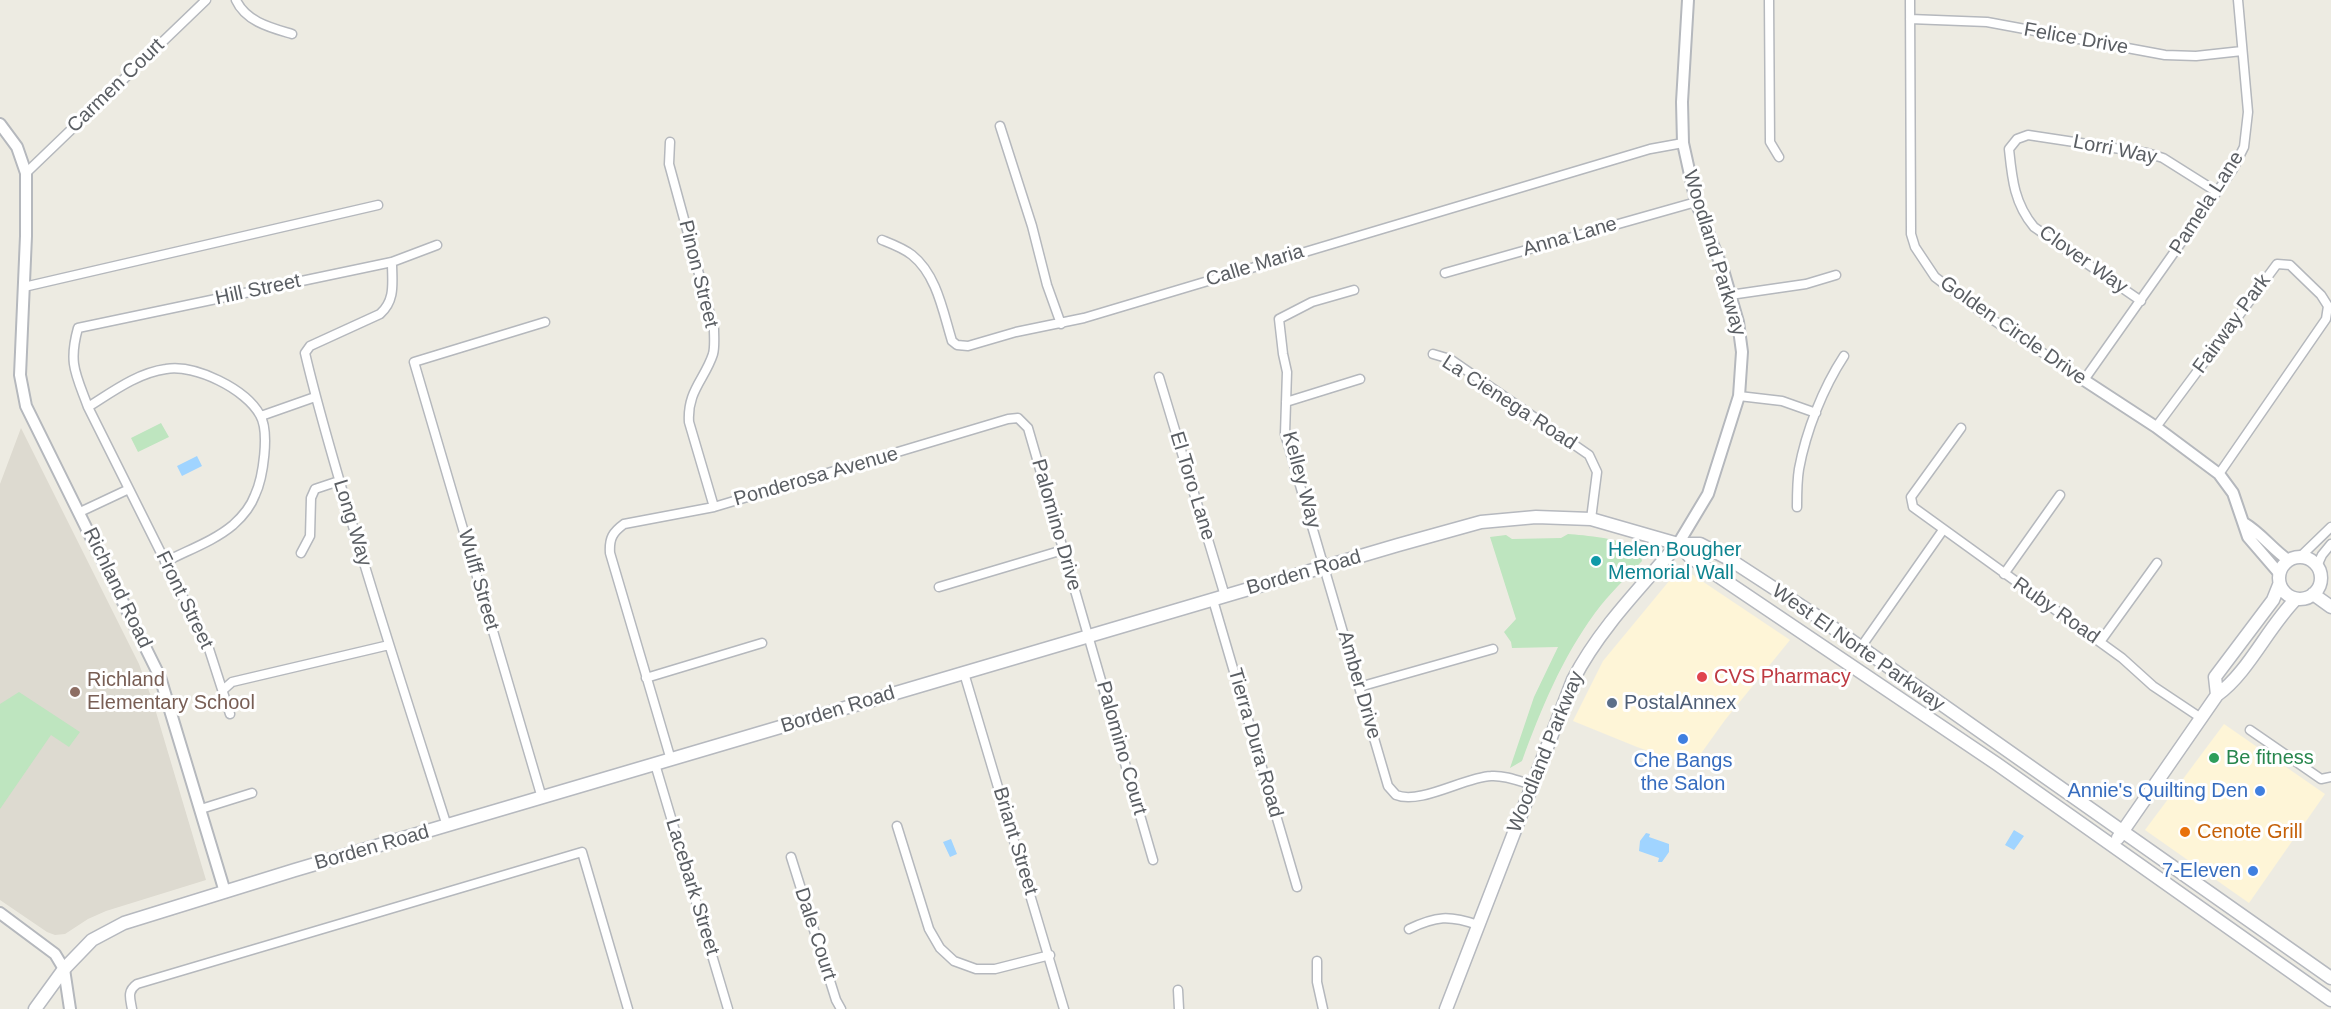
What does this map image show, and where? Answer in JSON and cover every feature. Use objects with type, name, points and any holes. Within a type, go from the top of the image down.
[{"type":"main road","name":"Borden Road","points":[[35,1009],[64,969],[92,940],[119,926],[225,892],[963,672],[1398,545],[1481,522],[1536,517],[1590,519],[1678,544]]},
{"type":"main road","name":"West El Norte Parkway","points":[[1678,544],[1700,544],[1729,559],[1861,647],[2331,978]]},
{"type":"main road","name":"West El Norte Parkway","points":[[1678,544],[1690,557],[1987,758],[2331,1000]]},
{"type":"main road","name":"Woodland Parkway","points":[[1446,1009],[1573,680],[1584,658],[1636,592],[1678,544]]},
{"type":"main road","points":[[2112,846],[2217,695],[2230,686],[2281,614],[2296,599],[2313,594],[2321,577],[2317,566],[2307,558],[2301,556],[2288,560],[2273,600],[2215,677],[2217,695]]},
{"type":"main road","points":[[2279,579],[2286,594],[2296,599]]},
{"type":"main road","points":[[2320,582],[2331,591]]},
{"type":"main road","points":[[2313,594],[2331,607]]},
{"type":"street","name":"Carmen Court","points":[[26,173],[206,0]]},
{"type":"street","points":[[236,0],[248,15],[266,26],[292,34]]},
{"type":"street","name":"Woodland Parkway","points":[[1678,544],[1708,494],[1738,396],[1742,352],[1738,322],[1723,270],[1696,202],[1683,143],[1682,102],[1688,0]]},
{"type":"street","points":[[1769,0],[1770,142],[1779,156]]},
{"type":"street","name":"Golden Circle Drive","points":[[1910,0],[1911,234],[1915,247],[1935,277],[1984,314],[2156,427],[2219,474],[2234,493],[2248,537],[2279,579]]},
{"type":"street","name":"Pamela Lane","points":[[2084,380],[2234,169],[2244,147],[2248,112],[2238,0]]},
{"type":"street","name":"Felice Drive","points":[[1910,19],[1987,22],[2165,55],[2196,56],[2242,51]]},
{"type":"street","name":"Richland Road","points":[[0,124],[17,147],[26,173],[20,375],[26,406],[160,677],[225,892]]},
{"type":"street","points":[[1000,126],[1032,226],[1047,285],[1061,324]]},
{"type":"street","name":"Lorri Way","points":[[2009,149],[2017,139],[2028,135],[2146,153],[2163,158],[2217,192]]},
{"type":"street","name":"Pinon Street","points":[[670,142],[669,165],[714,329],[713,353],[692,393],[688,411],[689,422],[714,507]]},
{"type":"street","name":"Calle Maria","points":[[882,240],[913,256],[927,272],[937,293],[952,341],[957,345],[968,346],[1016,332],[1061,324],[1650,149],[1683,143]]},
{"type":"street","name":"Clover Way","points":[[2009,149],[2012,187],[2024,215],[2034,226],[2141,301]]},
{"type":"street","name":"Anna Lane","points":[[1445,273],[1696,202]]},
{"type":"street","points":[[24,287],[378,205]]},
{"type":"street","name":"Hill Street","points":[[78,328],[392,262],[436,245]]},
{"type":"street","name":"Long Way","points":[[392,262],[390,306],[380,314],[310,346],[305,353],[339,482],[447,826]]},
{"type":"street","name":"Fairway Park","points":[[2156,427],[2277,264],[2290,265],[2328,306],[2326,319],[2219,474]]},
{"type":"street","points":[[1730,295],[1806,284],[1836,275]]},
{"type":"street","name":"Kelley Way","points":[[1325,568],[1285,434],[1287,372],[1279,319],[1312,302],[1354,290]]},
{"type":"street","name":"Wulff Street","points":[[542,798],[414,362],[545,322]]},
{"type":"street","name":"Front Street","points":[[78,328],[72,350],[74,368],[88,407],[209,649],[230,714]]},
{"type":"street","name":"La Cienega Road","points":[[1433,354],[1450,359],[1589,454],[1598,472],[1590,519]]},
{"type":"street","points":[[1797,507],[1799,469],[1816,413],[1835,370],[1844,356]]},
{"type":"street","points":[[88,407],[123,385],[163,369],[178,368],[195,371],[217,380],[251,402],[261,416],[265,437],[261,474],[256,495],[247,510],[218,536],[165,562]]},
{"type":"street","name":"El Toro Lane","points":[[1160,377],[1219,598]]},
{"type":"street","points":[[1286,402],[1360,380]]},
{"type":"street","points":[[1738,396],[1782,401],[1816,413]]},
{"type":"street","points":[[261,416],[315,398]]},
{"type":"street","name":"Ponderosa Avenue","points":[[646,678],[610,553],[609,541],[614,531],[624,524],[714,507],[1008,419],[1018,418]]},
{"type":"street","name":"Palomino Drive","points":[[1018,418],[1028,428],[1089,636]]},
{"type":"street","name":"Ruby Road","points":[[1961,428],[1911,497],[1913,507],[2122,658],[2153,686],[2201,718]]},
{"type":"street","points":[[301,553],[310,536],[311,498],[315,489],[339,482]]},
{"type":"street","points":[[80,512],[129,489]]},
{"type":"street","points":[[2004,574],[2060,495]]},
{"type":"street","points":[[2244,523],[2288,560]]},
{"type":"street","points":[[2301,556],[2331,527]]},
{"type":"street","points":[[1861,647],[1943,530]]},
{"type":"street","points":[[2317,566],[2331,544]]},
{"type":"street","points":[[939,587],[1063,550]]},
{"type":"street","points":[[2100,642],[2157,563]]},
{"type":"street","name":"Amber Drive","points":[[1325,568],[1388,786],[1401,797],[1412,798],[1490,776],[1507,777],[1532,785]]},
{"type":"street","name":"Tierra Dura Road","points":[[1219,598],[1297,887]]},
{"type":"street","name":"Palomino Court","points":[[1089,636],[1153,860]]},
{"type":"street","points":[[671,760],[646,678],[762,643]]},
{"type":"street","points":[[223,690],[232,682],[389,645]]},
{"type":"street","points":[[1359,687],[1493,649]]},
{"type":"street","name":"Briant Street","points":[[963,672],[1050,955],[1064,1009]]},
{"type":"street","points":[[2250,730],[2321,779],[2331,777]]},
{"type":"street","name":"Lacebark Street","points":[[655,764],[728,1009]]},
{"type":"street","points":[[201,809],[252,793]]},
{"type":"street","points":[[897,826],[929,929],[940,948],[954,961],[976,969],[995,969],[1050,955]]},
{"type":"street","points":[[132,1009],[129,993],[137,984],[582,852],[628,1009]]},
{"type":"street","name":"Dale Court","points":[[791,857],[836,1000],[841,1009]]},
{"type":"street","points":[[0,913],[55,954],[64,969],[70,1009]]},
{"type":"street","points":[[1409,929],[1426,920],[1443,917],[1478,925]]},
{"type":"street","points":[[1317,961],[1317,982],[1323,1009]]},
{"type":"street","points":[[1178,990],[1179,1009]]},
{"type":"shaded area","name":"Richland Elementary School","points":[[21,428],[139,664],[153,702],[206,880],[106,911],[88,919],[65,934],[55,935],[0,900],[0,484]]},
{"type":"shaded area","points":[[1679,569],[1684,569],[1790,640],[1725,720],[1692,766],[1573,721],[1603,661]]},
{"type":"shaded area","points":[[2224,724],[2325,794],[2249,903],[2145,830]]},
{"type":"green space","points":[[161,423],[169,437],[138,452],[131,438]]},
{"type":"green space","points":[[1568,534],[1623,542],[1637,548],[1642,561],[1606,599],[1583,630],[1553,684],[1522,761],[1510,768],[1534,697],[1558,647],[1512,648],[1504,632],[1516,619],[1490,537],[1506,535],[1512,539],[1561,538]]},
{"type":"green space","points":[[19,692],[80,732],[69,747],[51,735],[0,809],[0,704]]},
{"type":"water","points":[[197,456],[202,466],[182,476],[177,466]]},
{"type":"water","points":[[2014,830],[2024,836],[2014,850],[2005,845]]},
{"type":"water","points":[[1646,833],[1650,834],[1649,837],[1669,844],[1669,852],[1662,862],[1658,862],[1659,858],[1639,851],[1640,841]]},
{"type":"water","points":[[951,839],[957,854],[950,857],[943,842]]},
{"type":"place","name":"Helen Bougher Memorial Wall","points":[[1596,561]]},
{"type":"place","name":"CVS Pharmacy","points":[[1702,677]]},
{"type":"place","name":"Richland Elementary School","points":[[75,692]]},
{"type":"place","name":"PostalAnnex","points":[[1612,703]]},
{"type":"place","name":"Che Bangs the Salon","points":[[1683,739]]},
{"type":"place","name":"Be fitness","points":[[2214,758]]},
{"type":"place","name":"Annie's Quilting Den","points":[[2260,791]]},
{"type":"place","name":"Cenote Grill","points":[[2185,832]]},
{"type":"place","name":"7-Eleven","points":[[2253,871]]}]
